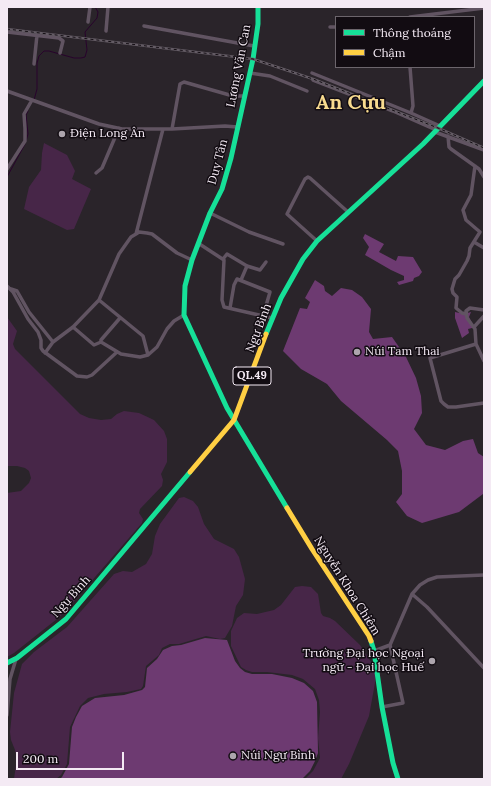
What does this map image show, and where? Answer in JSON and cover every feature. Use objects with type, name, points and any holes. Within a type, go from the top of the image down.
[{"type":"main road","name":"Lương Văn Can","points":[[236,127],[250,73],[258,24],[258,7]]},
{"type":"main road","name":"Ngự Bình","points":[[7,663],[17,658],[66,619],[234,420],[272,318],[303,259],[317,241],[423,144],[436,129],[484,82]]},
{"type":"main road","name":"Duy Tân","points":[[234,420],[184,315],[185,286],[192,260],[210,213],[222,189],[231,158],[236,127]]},
{"type":"main road","name":"Nguyễn Khoa Chiêm","points":[[234,420],[312,549],[369,636],[374,651],[382,707],[393,763],[398,779]]},
{"type":"street","points":[[88,22],[90,7]]},
{"type":"street","points":[[106,31],[108,7]]},
{"type":"street","points":[[418,16],[484,8]]},
{"type":"street","points":[[144,26],[254,46]]},
{"type":"street","points":[[330,27],[335,27]]},
{"type":"street","points":[[7,32],[52,37],[63,40],[60,53]]},
{"type":"street","points":[[34,64],[37,35]]},
{"type":"street","points":[[410,68],[413,106],[411,113]]},
{"type":"street","points":[[250,73],[270,76],[307,91]]},
{"type":"street","points":[[312,73],[411,113],[448,136],[484,150]]},
{"type":"street","points":[[312,80],[436,129]]},
{"type":"street","points":[[172,129],[180,84],[184,82],[233,96],[244,96]]},
{"type":"street","name":"Duy Tân","points":[[7,91],[99,124],[119,128],[172,129],[236,127]]},
{"type":"street","points":[[7,169],[25,142],[24,114],[33,101]]},
{"type":"street","points":[[96,173],[102,168],[119,128]]},
{"type":"street","points":[[136,234],[163,129]]},
{"type":"street","points":[[448,136],[449,147],[479,169],[484,177]]},
{"type":"street","points":[[475,166],[471,195],[463,210],[466,220],[480,232],[470,248],[467,261],[460,275],[455,280],[452,289],[453,293],[457,297],[456,308],[462,313],[466,314],[474,327],[476,344],[484,361]]},
{"type":"street","points":[[317,241],[287,214],[305,179],[308,177],[310,178],[348,212]]},
{"type":"street","points":[[210,213],[249,232],[283,244]]},
{"type":"street","points":[[45,353],[54,342],[73,327],[99,300],[120,254],[131,236],[139,232],[152,234],[177,253],[192,260]]},
{"type":"street","points":[[474,242],[484,248]]},
{"type":"street","points":[[198,243],[223,259]]},
{"type":"street","points":[[266,262],[260,270],[247,266],[241,261],[227,254],[223,259],[224,307],[272,318]]},
{"type":"street","points":[[240,280],[247,266]]},
{"type":"street","points":[[230,308],[234,285],[237,279],[270,292],[263,316]]},
{"type":"street","points":[[7,286],[17,291],[29,312],[54,342]]},
{"type":"street","points":[[11,289],[28,319],[38,332],[41,340],[41,348],[45,353],[72,373],[82,377],[92,375],[117,352]]},
{"type":"street","points":[[99,300],[143,336],[148,355]]},
{"type":"street","points":[[466,314],[467,309],[470,308],[484,310]]},
{"type":"street","points":[[101,342],[121,354],[140,357],[148,355],[157,347],[164,332],[174,321],[184,315]]},
{"type":"street","points":[[474,327],[484,316]]},
{"type":"street","points":[[73,327],[94,346],[101,342],[101,340],[120,318]]},
{"type":"street","points":[[476,344],[430,358],[441,401],[444,404],[456,407],[484,403]]},
{"type":"street","points":[[382,707],[403,703],[390,645],[412,594],[428,580],[437,577],[484,574]]},
{"type":"street","points":[[412,594],[427,607],[484,668]]},
{"type":"street","points":[[374,651],[390,645]]},
{"type":"street","points":[[7,715],[10,679],[17,658]]},
{"type":"shaded area","points":[[44,143],[67,155],[75,171],[72,179],[91,189],[74,229],[67,230],[24,209],[29,187],[41,170]]},
{"type":"shaded area","points":[[365,234],[384,244],[379,252],[396,261],[398,256],[413,257],[422,272],[419,276],[414,278],[413,281],[399,285],[397,282],[404,280],[404,276],[365,255],[369,247],[363,238]]},
{"type":"shaded area","points":[[315,280],[324,286],[325,291],[332,296],[341,288],[352,290],[362,297],[371,309],[369,332],[373,339],[392,337],[406,357],[416,378],[421,396],[422,413],[414,429],[426,445],[445,450],[463,441],[473,439],[478,453],[484,457],[484,491],[483,494],[459,512],[422,523],[407,516],[396,502],[402,494],[402,471],[398,451],[341,401],[327,384],[301,369],[283,351],[300,308],[307,309],[310,302],[305,298]]},
{"type":"shaded area","points":[[455,312],[464,314],[471,312],[469,317],[472,323],[472,328],[468,329],[469,333],[462,338],[455,318]]},
{"type":"shaded area","points":[[7,317],[17,331],[13,344],[15,349],[80,414],[89,418],[101,420],[111,419],[124,411],[139,413],[154,420],[164,431],[167,439],[167,462],[161,474],[163,480],[162,486],[140,509],[139,513],[143,519],[142,523],[62,615],[7,657],[7,493],[21,491],[29,483],[31,478],[29,471],[25,468],[7,466]]},
{"type":"shaded area","points":[[184,497],[193,501],[198,507],[204,524],[214,539],[234,549],[239,557],[245,579],[243,595],[236,606],[232,626],[225,638],[220,639],[206,636],[179,644],[170,644],[162,648],[159,655],[146,666],[143,686],[141,689],[104,694],[88,698],[80,706],[70,727],[67,764],[61,775],[56,779],[14,779],[17,758],[10,732],[14,693],[22,664],[34,652],[67,627],[114,574],[123,571],[132,572],[146,564],[152,554],[155,536],[160,524],[179,498]]},
{"type":"shaded area","points":[[295,587],[311,587],[318,594],[321,613],[323,616],[335,621],[360,645],[373,665],[375,672],[375,683],[369,716],[349,764],[341,779],[305,779],[313,771],[320,758],[318,738],[320,712],[319,700],[315,689],[303,679],[292,675],[252,672],[246,670],[241,667],[231,646],[231,631],[237,618],[244,613],[257,614],[274,610],[281,605]]},
{"type":"shaded area","points":[[205,638],[227,640],[235,661],[245,672],[252,674],[272,674],[292,678],[304,683],[313,691],[317,702],[318,753],[310,771],[302,779],[60,779],[69,764],[72,727],[82,706],[95,698],[124,695],[142,690],[145,687],[147,668],[157,659],[163,650],[172,646]]},
{"type":"waterway","points":[[34,100],[37,89],[37,63],[39,56],[44,51],[49,51],[74,58],[85,57],[87,50],[85,32],[97,18],[98,12],[95,7]]},
{"type":"waterway","points":[[26,141],[28,134],[26,115],[28,111]]},
{"type":"waterway","points":[[7,177],[25,144]]},
{"type":"railway","points":[[7,29],[253,59],[313,79],[438,128],[484,148]]},
{"type":"traffic: fast","points":[[258,7],[258,24],[253,59],[231,158],[222,189],[210,213],[192,260],[185,286],[184,315],[227,408],[287,508]]},
{"type":"traffic: fast","points":[[266,334],[281,298],[303,259],[317,241],[423,144],[484,81]]},
{"type":"traffic: fast","points":[[7,663],[17,658],[66,619],[190,472]]},
{"type":"traffic: fast","points":[[371,641],[374,651],[382,707],[393,763],[398,779]]},
{"type":"traffic: slow","points":[[190,472],[234,420],[266,334]]},
{"type":"traffic: slow","points":[[287,508],[371,641]]},
{"type":"place","name":"Điện Long Ân","points":[[62,134]]},
{"type":"place","name":"Núi Tam Thai","points":[[357,352]]},
{"type":"place","name":"Trường Đại học Ngoại ngữ - Đại học Huế","points":[[432,661]]},
{"type":"place","name":"Núi Ngự Bình","points":[[233,756]]},
{"type":"district","name":"An Cựu","points":[[351,103]]}]
